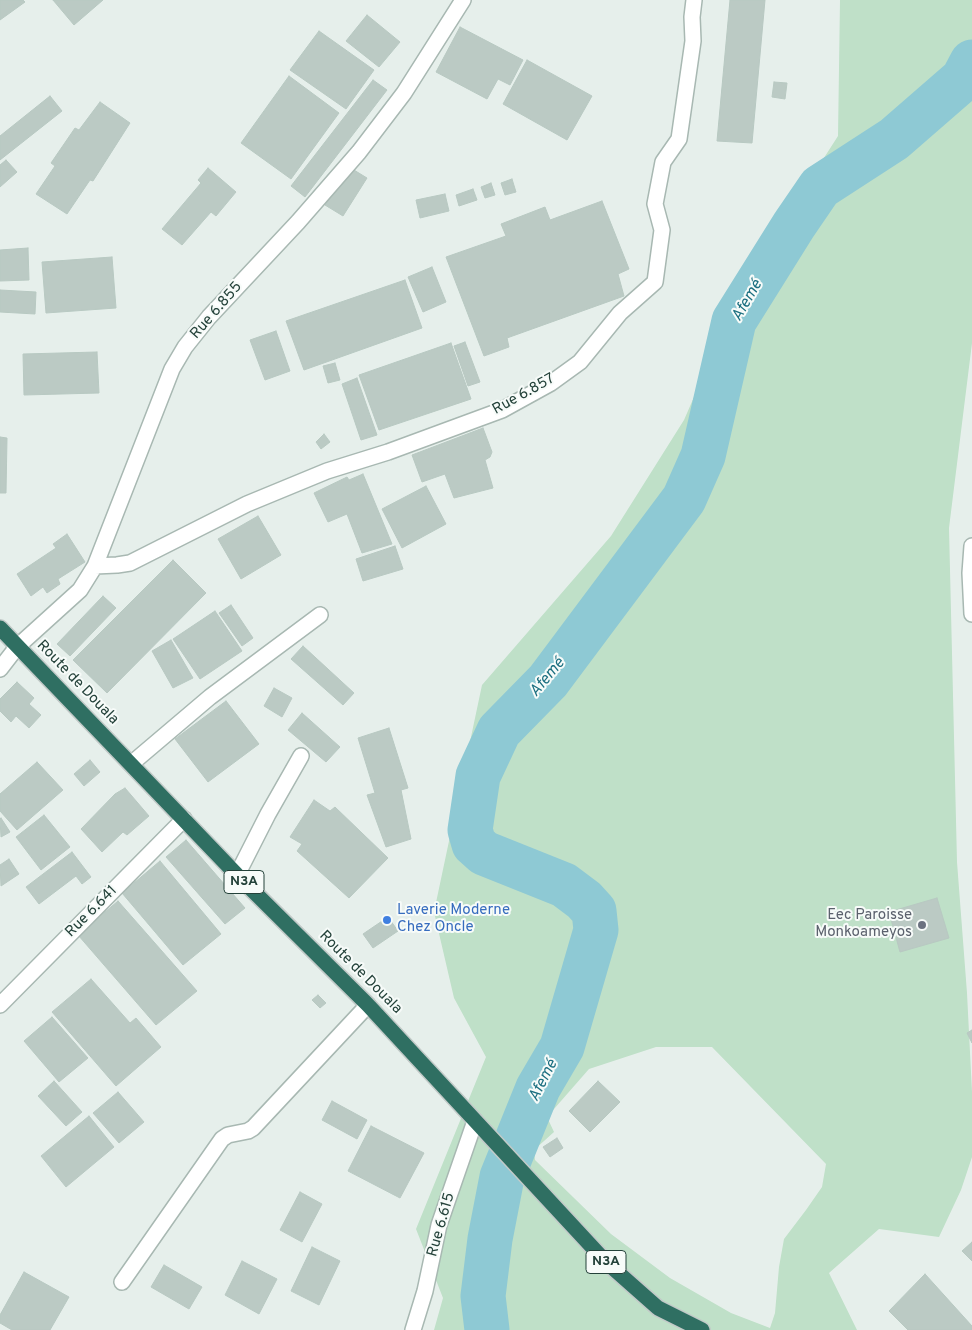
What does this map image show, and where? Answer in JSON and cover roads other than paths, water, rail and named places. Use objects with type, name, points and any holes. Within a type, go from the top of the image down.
[{"type":"highway","name":"Route de Douala","points":[[0,628],[237,875],[368,1005],[606,1262],[658,1308],[702,1330]]},
{"type":"street","name":"Rue 6.855","points":[[0,669],[17,647],[80,590],[95,566],[172,369],[185,347],[209,317],[292,228],[359,152],[404,93],[463,0]]},
{"type":"street","name":"Rue 6.857","points":[[95,566],[130,563],[247,504],[327,471],[388,452],[502,410],[550,383],[580,362],[620,313],[655,282],[662,230],[655,204],[663,162],[679,139],[693,41],[692,18],[694,0]]},
{"type":"street","points":[[972,546],[970,573],[972,614]]},
{"type":"street","points":[[131,764],[210,697],[320,615]]},
{"type":"street","points":[[237,875],[268,814],[302,756]]},
{"type":"street","name":"Rue 6.641","points":[[0,1006],[184,819]]},
{"type":"street","points":[[122,1282],[222,1139],[228,1135],[248,1131],[253,1128],[368,1005]]},
{"type":"street","name":"Rue 6.615","points":[[413,1330],[425,1291],[439,1225],[475,1121]]},
{"type":"waterway","name":"Afemé","points":[[487,1330],[483,1296],[490,1239],[502,1177],[538,1088],[562,1047],[596,930],[594,911],[584,900],[564,885],[484,853],[474,844],[470,830],[478,776],[499,731],[548,681],[684,499],[703,456],[734,321],[820,187],[894,139],[963,79],[972,62]]},
{"type":"place","name":"Laverie Moderne Chez Oncle","points":[[387,920]]},
{"type":"place","name":"Eec Paroisse Monkoameyos","points":[[922,925]]}]
